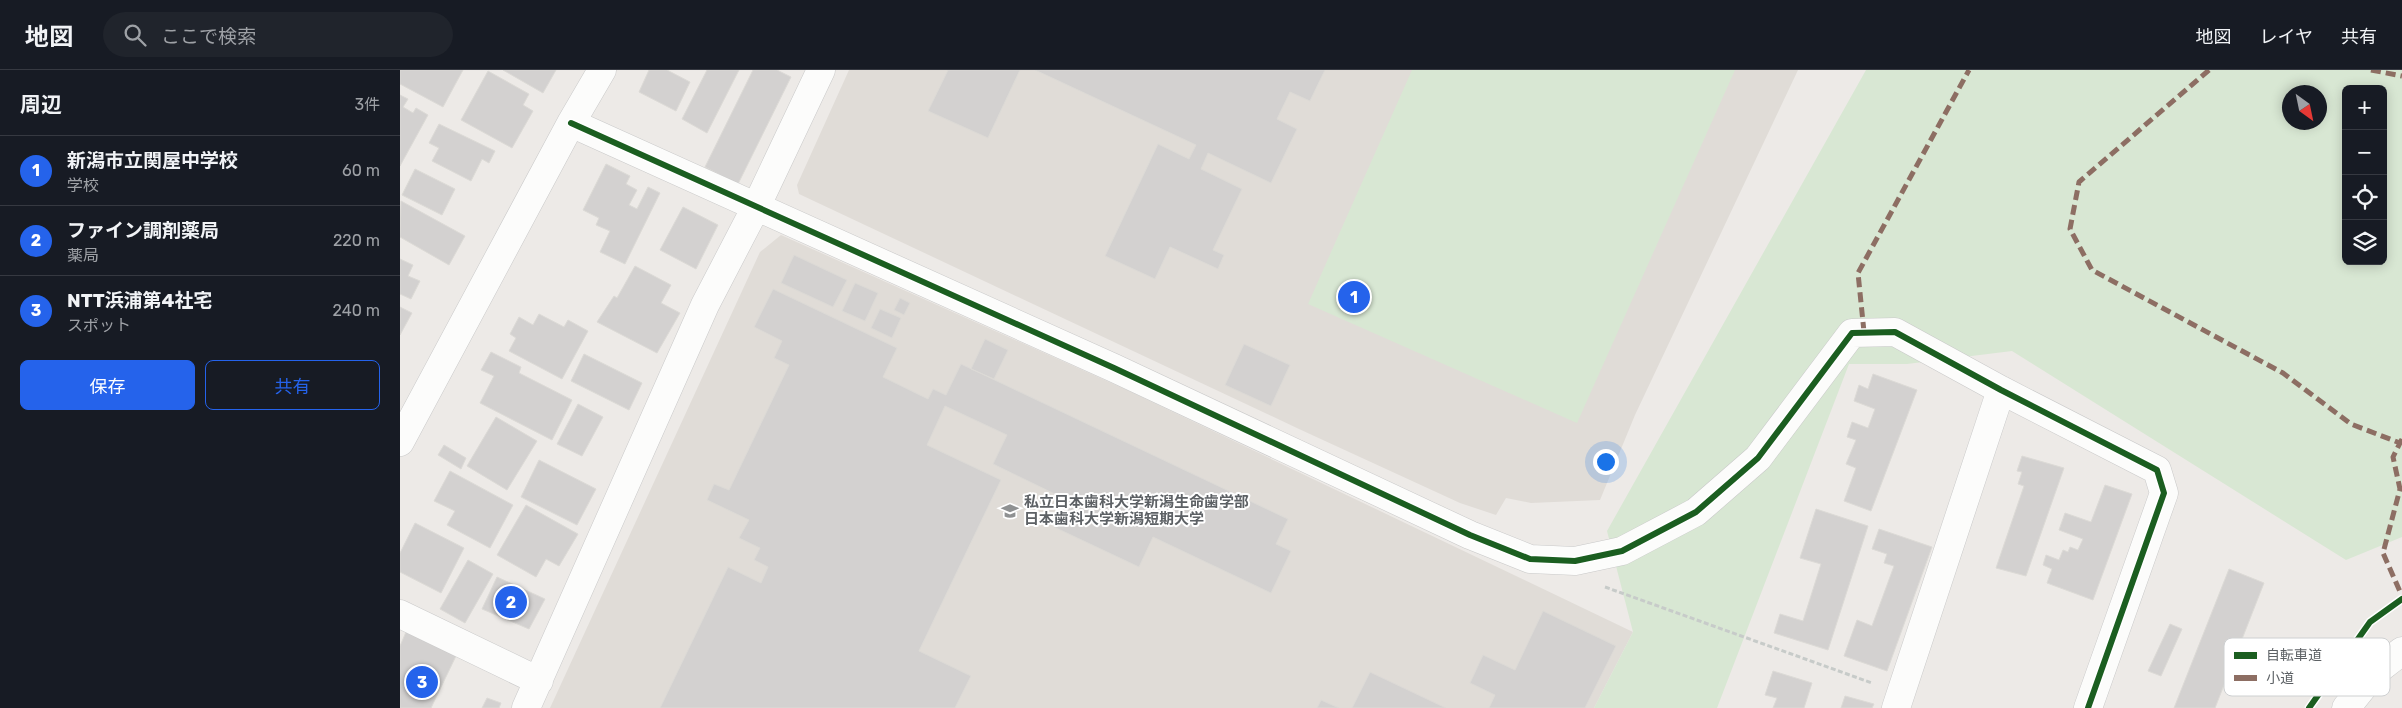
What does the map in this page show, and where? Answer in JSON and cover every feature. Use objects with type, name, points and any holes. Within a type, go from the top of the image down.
[{"type":"street","points":[[400,442],[410,398],[602,70]]},
{"type":"street","points":[[526,708],[705,305],[757,205],[821,70]]},
{"type":"street","points":[[572,122],[1114,368],[1470,535],[1530,560],[1575,561],[1622,551],[1696,512],[1758,458],[1852,333],[1895,332],[2001,390],[2157,470],[2164,493],[2088,708]]},
{"type":"street","points":[[1899,701],[2001,390]]},
{"type":"street","points":[[400,614],[538,681]]},
{"type":"street","points":[[2390,660],[2402,651]]},
{"type":"street","points":[[2346,708],[2356,696]]},
{"type":"path","points":[[1600,585],[1899,701]]},
{"type":"shaded area","points":[[849,70],[1798,70],[1635,415],[1600,500],[1531,503],[1506,498],[1496,515],[1460,503],[1299,429],[799,194],[797,185]]},
{"type":"shaded area","name":"私立日本歯科大学新潟生命歯学部 日本歯科大学新潟短期大学","points":[[781,235],[1127,390],[1633,632],[1594,708],[550,708],[760,252]]},
{"type":"green space","points":[[1412,70],[1735,70],[1577,423],[1308,304]]},
{"type":"green space","points":[[1866,70],[2402,70],[2402,537],[2346,560],[2012,351],[1907,364],[1849,364],[1717,708],[1594,708],[1633,632],[1607,531]]},
{"type":"building","points":[[400,70],[463,70],[443,107],[400,84]]},
{"type":"building","points":[[503,70],[556,70],[543,93]]},
{"type":"building","points":[[649,70],[667,70],[690,82],[676,111],[639,92]]},
{"type":"building","points":[[707,70],[739,70],[707,133],[682,119]]},
{"type":"building","points":[[753,70],[777,70],[791,77],[738,184],[705,167]]},
{"type":"building","points":[[948,70],[1020,70],[988,138],[928,111]]},
{"type":"building","points":[[1035,70],[1325,70],[1310,101],[1290,92],[1277,119],[1297,129],[1271,183],[1208,153],[1201,169],[1242,189],[1213,250],[1224,255],[1218,269],[1170,247],[1155,279],[1105,256],[1158,144],[1189,159],[1196,145]]},
{"type":"building","points":[[488,71],[529,94],[523,105],[533,111],[512,148],[461,120]]},
{"type":"building","points":[[400,95],[408,99],[403,107],[413,113],[416,108],[428,115],[400,166]]},
{"type":"building","points":[[439,124],[495,151],[489,163],[482,159],[471,181],[432,161],[439,148],[429,143]]},
{"type":"building","points":[[606,164],[630,176],[626,184],[637,190],[629,205],[637,209],[648,187],[660,193],[625,264],[600,252],[610,231],[596,225],[599,218],[583,210]]},
{"type":"building","points":[[415,169],[455,189],[442,215],[402,195]]},
{"type":"building","points":[[401,201],[465,236],[449,265],[400,237]]},
{"type":"building","points":[[683,207],[718,225],[696,269],[660,250]]},
{"type":"building","points":[[794,255],[847,280],[833,307],[781,283]]},
{"type":"building","points":[[400,259],[413,265],[408,276],[420,281],[411,299],[400,294]]},
{"type":"building","points":[[635,266],[671,285],[661,303],[680,313],[657,353],[597,322],[614,296],[617,298]]},
{"type":"building","points":[[855,283],[878,293],[865,321],[842,311]]},
{"type":"building","points":[[773,289],[897,348],[883,377],[928,399],[933,389],[946,395],[961,364],[1288,519],[1276,544],[1291,551],[1271,593],[1153,537],[1139,567],[1054,527],[1067,500],[993,464],[1007,435],[945,406],[927,445],[1001,480],[919,651],[971,676],[955,708],[660,708],[728,567],[761,583],[768,567],[754,560],[760,548],[739,538],[749,520],[707,500],[714,484],[729,490],[789,365],[774,358],[782,341],[754,327]]},
{"type":"building","points":[[900,298],[910,303],[904,315],[894,310]]},
{"type":"building","points":[[400,307],[412,313],[400,335]]},
{"type":"building","points":[[880,309],[901,318],[892,338],[871,328]]},
{"type":"building","points":[[539,314],[564,327],[568,320],[588,331],[562,379],[509,351],[516,338],[510,334],[519,317],[533,325]]},
{"type":"building","points":[[985,339],[1008,350],[994,379],[971,369]]},
{"type":"building","points":[[1244,344],[1290,365],[1271,406],[1225,385]]},
{"type":"building","points":[[491,352],[521,367],[519,373],[572,400],[552,440],[480,403],[494,376],[481,370]]},
{"type":"building","points":[[584,354],[642,383],[629,410],[571,381]]},
{"type":"building","points":[[1873,374],[1917,390],[1871,511],[1844,501],[1856,468],[1846,464],[1856,440],[1847,437],[1852,422],[1868,428],[1875,409],[1854,401],[1859,385],[1868,389]]},
{"type":"building","points":[[578,404],[603,417],[582,456],[557,444]]},
{"type":"building","points":[[496,417],[537,441],[507,490],[467,466]]},
{"type":"building","points":[[444,445],[466,458],[461,469],[438,455]]},
{"type":"building","points":[[2022,456],[2064,468],[2026,576],[1996,568],[2024,486],[2018,484],[2022,472],[2017,471]]},
{"type":"building","points":[[539,460],[596,489],[577,525],[521,497]]},
{"type":"building","points":[[450,471],[513,505],[490,548],[447,525],[455,511],[434,501]]},
{"type":"building","points":[[2105,485],[2132,494],[2093,600],[2047,583],[2052,569],[2043,565],[2046,555],[2059,560],[2063,550],[2068,552],[2070,547],[2078,550],[2083,539],[2059,530],[2065,513],[2091,522]]},
{"type":"building","points":[[526,505],[578,534],[559,566],[546,559],[536,577],[497,555]]},
{"type":"building","points":[[1816,509],[1868,526],[1828,650],[1774,633],[1780,614],[1803,621],[1821,564],[1800,558]]},
{"type":"building","points":[[415,523],[464,548],[441,593],[400,572],[400,553]]},
{"type":"building","points":[[1879,529],[1932,547],[1887,671],[1844,656],[1857,620],[1872,626],[1894,566],[1884,563],[1887,554],[1872,549]]},
{"type":"building","points":[[468,560],[493,574],[465,623],[440,609]]},
{"type":"building","points":[[2229,569],[2264,583],[2242,638],[2224,638],[2224,685],[2215,708],[2174,708]]},
{"type":"building","points":[[497,577],[545,599],[529,629],[482,609]]},
{"type":"building","points":[[1543,611],[1616,646],[1585,708],[1489,708],[1495,695],[1470,683],[1483,655],[1515,670]]},
{"type":"building","points":[[2170,624],[2182,629],[2161,676],[2148,671]]},
{"type":"building","points":[[406,632],[456,656],[431,708],[400,708],[400,646]]},
{"type":"building","points":[[1773,671],[1812,683],[1804,708],[1773,708],[1777,698],[1765,695]]},
{"type":"building","points":[[1370,672],[1446,708],[1352,708]]},
{"type":"building","points":[[1845,696],[1874,704],[1872,708],[1841,708]]},
{"type":"building","points":[[487,698],[501,703],[499,708],[482,708]]},
{"type":"building","points":[[1321,700],[1339,708],[1317,708]]},
{"type":"marked path","points":[[1864,332],[1858,273],[1969,70]]},
{"type":"marked path","points":[[2209,70],[2079,182],[2070,229],[2092,270],[2283,373],[2351,424],[2400,443]]},
{"type":"marked path","points":[[2371,70],[2402,76]]},
{"type":"marked path","points":[[2402,439],[2393,457],[2400,489],[2383,553],[2402,596]]},
{"type":"cycle path","points":[[571,123],[1114,368],[1470,535],[1530,559],[1575,561],[1622,551],[1696,512],[1758,458],[1852,333],[1895,332],[2001,390],[2157,470],[2164,493],[2088,708]]},
{"type":"cycle path","points":[[2359,638],[2370,622],[2402,599]]},
{"type":"cycle path","points":[[2309,708],[2318,696]]},
{"type":"place","name":"新潟市立関屋中学校","points":[[1354,297]]},
{"type":"place","name":"私立日本歯科大学新潟生命歯学部 日本歯科大学新潟短期大学","points":[[1010,511]]},
{"type":"place","name":"ファイン調剤薬局","points":[[511,602]]},
{"type":"place","name":"NTT浜浦第4社宅","points":[[422,682]]}]
